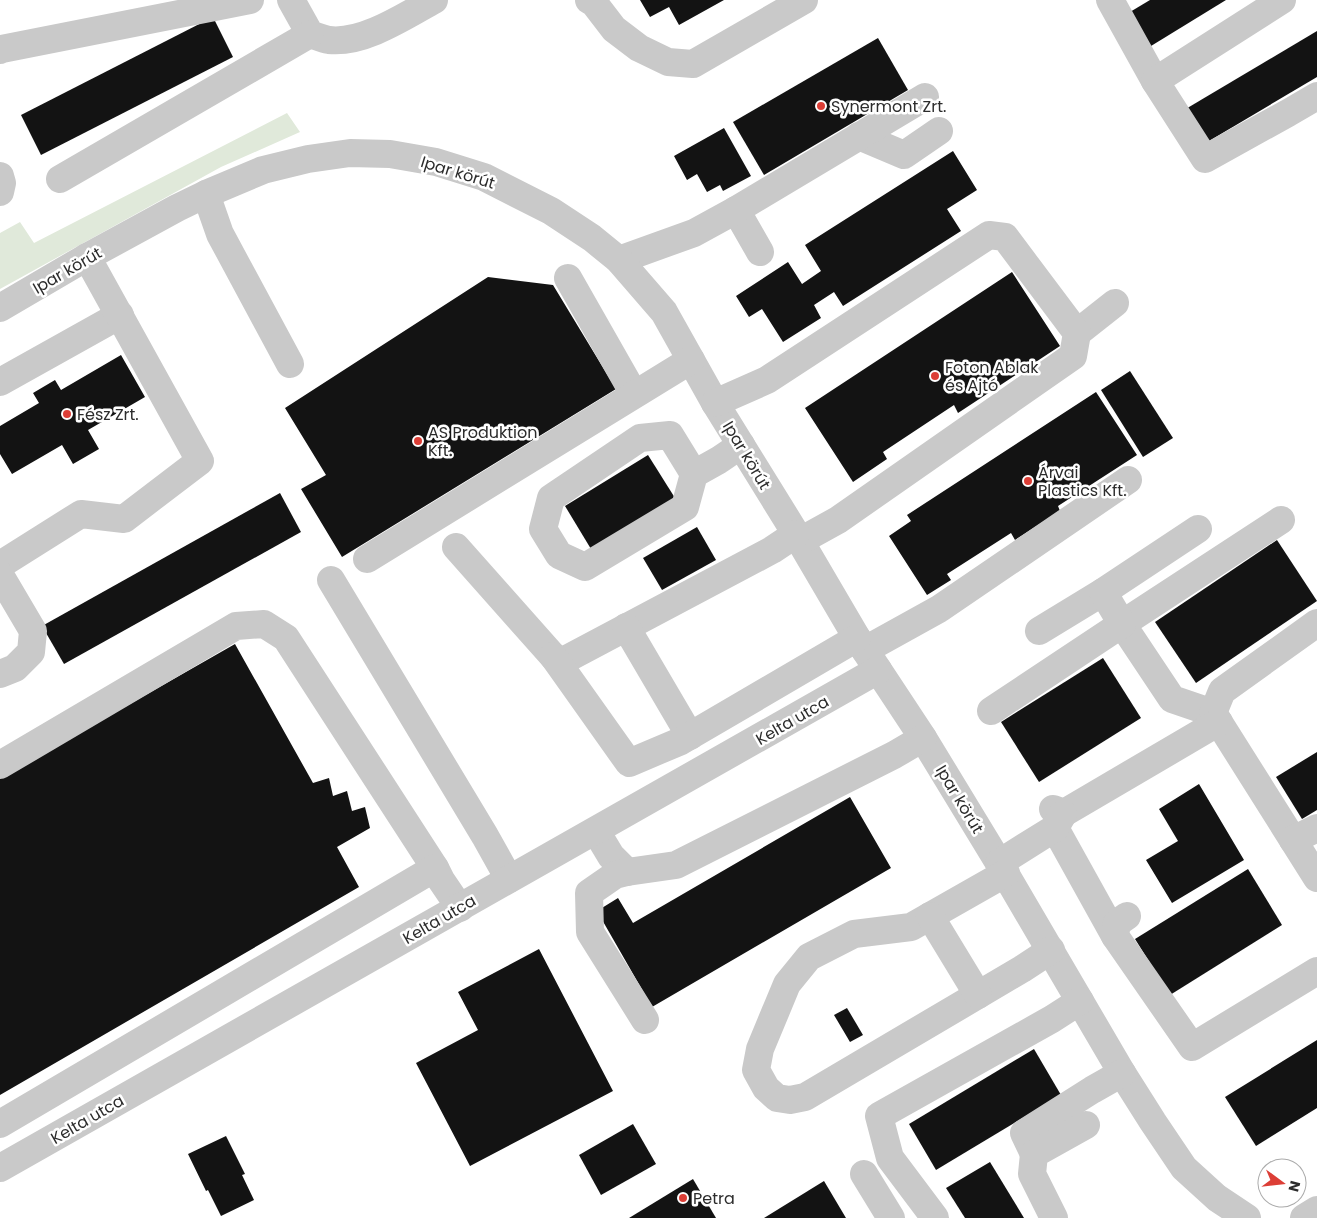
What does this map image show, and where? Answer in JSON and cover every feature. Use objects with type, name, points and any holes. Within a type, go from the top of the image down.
[{"type":"street","points":[[0,50],[250,0]]},
{"type":"street","points":[[291,0],[310,34],[328,40],[348,39],[378,30],[434,0]]},
{"type":"street","points":[[589,0],[594,3],[614,29],[639,48],[668,62],[693,64],[804,0]]},
{"type":"street","points":[[1110,0],[1155,81],[1205,158],[1317,96]]},
{"type":"street","points":[[1155,81],[1282,0]]},
{"type":"street","points":[[60,179],[310,34]]},
{"type":"street","points":[[619,260],[694,233],[925,97]]},
{"type":"street","points":[[859,136],[904,154],[939,131]]},
{"type":"street","name":"Ipar körút","points":[[0,308],[87,257],[206,194],[263,170],[308,159],[350,153],[390,154],[436,162],[484,177],[551,211],[592,238],[619,260],[664,312],[715,403],[867,653],[923,738],[1003,868],[1152,1122],[1184,1168],[1218,1198],[1247,1218]]},
{"type":"street","points":[[0,176],[2,183],[0,192]]},
{"type":"street","points":[[206,194],[220,234],[290,364]]},
{"type":"street","points":[[736,210],[760,252]]},
{"type":"street","points":[[715,403],[767,380],[989,234],[1005,237],[1077,333]]},
{"type":"street","points":[[0,565],[81,514],[124,519],[200,461],[87,257]]},
{"type":"street","points":[[568,278],[634,394]]},
{"type":"street","points":[[456,547],[559,663],[772,550],[838,520],[1073,356],[1077,333],[1115,303]]},
{"type":"street","points":[[0,382],[120,315]]},
{"type":"street","points":[[368,559],[691,360]]},
{"type":"street","points":[[694,474],[670,435],[640,438],[551,498],[543,528],[559,555],[585,567],[685,507],[694,474],[741,445]]},
{"type":"street","points":[[553,656],[629,763],[681,742],[690,736],[867,653],[939,609],[1128,480]]},
{"type":"street","points":[[991,711],[1281,520]]},
{"type":"street","points":[[1040,631],[1198,529]]},
{"type":"street","points":[[0,576],[33,631],[31,652],[15,668],[0,674]]},
{"type":"street","points":[[331,580],[509,879]]},
{"type":"street","points":[[1103,592],[1172,699],[1216,718],[1317,878]]},
{"type":"street","points":[[1051,950],[805,1097],[790,1100],[777,1098],[766,1088],[756,1070],[760,1049],[787,984],[809,957],[854,934],[911,927],[930,916],[1003,868],[1057,817],[1216,718],[1222,691],[1317,623]]},
{"type":"street","points":[[0,765],[236,626],[264,624],[286,638],[460,908]]},
{"type":"street","points":[[626,627],[690,736]]},
{"type":"street","name":"Kelta utca","points":[[0,1168],[596,831],[867,653]]},
{"type":"street","points":[[645,1020],[590,932],[589,893],[615,875],[676,865],[894,756],[923,738]]},
{"type":"street","points":[[1057,817],[1192,1047],[1317,971]]},
{"type":"street","points":[[1293,840],[1317,828]]},
{"type":"street","points":[[596,831],[611,856],[627,872]]},
{"type":"street","points":[[0,1124],[435,868]]},
{"type":"street","points":[[930,916],[978,995]]},
{"type":"street","points":[[935,1218],[890,1158],[879,1116],[1052,1019],[1080,1001]]},
{"type":"street","points":[[1054,1218],[1032,1174],[1034,1154],[1024,1133],[1122,1073]]},
{"type":"street","points":[[1034,1154],[1086,1125]]},
{"type":"street","points":[[864,1174],[891,1218]]},
{"type":"street","points":[[1304,1218],[1317,1210]]},
{"type":"green space","points":[[287,113],[300,132],[221,167],[0,289],[0,233],[20,222],[34,243]]},
{"type":"building","points":[[640,0],[724,0],[679,25],[669,7],[650,17]]},
{"type":"building","points":[[1150,0],[1226,0],[1151,46],[1130,12]]},
{"type":"building","points":[[213,17],[233,57],[41,155],[21,115]]},
{"type":"building","points":[[1317,31],[1317,77],[1204,144],[1184,110]]},
{"type":"building","name":"Synermont Zrt.","points":[[878,38],[908,90],[764,175],[733,122]]},
{"type":"building","points":[[724,128],[751,176],[723,191],[720,185],[707,192],[697,174],[687,180],[674,156]]},
{"type":"building","points":[[953,151],[977,190],[947,209],[961,231],[843,306],[834,292],[814,305],[821,318],[783,342],[762,309],[749,317],[736,296],[788,262],[802,284],[821,271],[805,245]]},
{"type":"building","name":"Foton Ablak és Ajtó","points":[[1012,272],[1060,346],[958,413],[954,405],[883,452],[887,459],[853,482],[805,408]]},
{"type":"building","name":"AS Produktion Kft.","points":[[488,277],[553,285],[616,389],[342,557],[301,489],[326,475],[285,408]]},
{"type":"building","name":"Fész Zrt.","points":[[121,355],[145,397],[88,430],[99,449],[73,464],[62,445],[12,474],[0,454],[0,426],[39,403],[33,393],[55,380],[61,390]]},
{"type":"building","points":[[1130,371],[1173,438],[1143,457],[1101,390]]},
{"type":"building","name":"Árvai Plastics Kft.","points":[[1096,392],[1137,455],[1058,506],[1060,511],[1015,540],[1011,533],[947,574],[951,580],[927,595],[889,536],[911,521],[907,515]]},
{"type":"building","points":[[648,455],[675,498],[591,549],[565,506]]},
{"type":"building","points":[[280,493],[301,532],[64,664],[42,626]]},
{"type":"building","points":[[697,527],[716,560],[662,590],[643,558]]},
{"type":"building","points":[[1277,540],[1317,601],[1196,683],[1155,622]]},
{"type":"building","points":[[235,644],[313,783],[329,778],[333,796],[347,791],[352,811],[365,807],[370,828],[337,847],[359,887],[0,1095],[0,778]]},
{"type":"building","points":[[1103,658],[1141,718],[1039,782],[1001,722]]},
{"type":"building","points":[[1317,752],[1317,810],[1302,819],[1276,777]]},
{"type":"building","points":[[1199,784],[1244,860],[1172,903],[1146,860],[1178,841],[1159,809]]},
{"type":"building","points":[[850,797],[891,868],[652,1007],[597,911],[618,898],[633,923]]},
{"type":"building","points":[[1248,869],[1282,925],[1170,995],[1135,939]]},
{"type":"building","points":[[539,949],[613,1091],[470,1166],[416,1063],[478,1030],[458,992]]},
{"type":"building","points":[[847,1008],[863,1035],[850,1042],[834,1015]]},
{"type":"building","points":[[1317,1040],[1317,1108],[1256,1146],[1225,1097]]},
{"type":"building","points":[[1034,1049],[1061,1095],[936,1170],[909,1124]]},
{"type":"building","points":[[633,1124],[656,1164],[601,1195],[579,1155]]},
{"type":"building","points":[[226,1136],[245,1174],[242,1175],[254,1200],[221,1216],[188,1154]]},
{"type":"building","points":[[990,1162],[1024,1218],[965,1218],[946,1188]]},
{"type":"building","name":"Petra","points":[[693,1179],[716,1218],[629,1218]]},
{"type":"building","points":[[824,1181],[846,1218],[764,1218]]},
{"type":"place","name":"Synermont Zrt.","points":[[821,106]]},
{"type":"place","name":"Foton Ablak és Ajtó","points":[[935,376]]},
{"type":"place","name":"Fész Zrt.","points":[[67,414]]},
{"type":"place","name":"AS Produktion Kft.","points":[[418,441]]},
{"type":"place","name":"Árvai Plastics Kft.","points":[[1028,481]]},
{"type":"place","name":"Petra","points":[[683,1198]]}]
